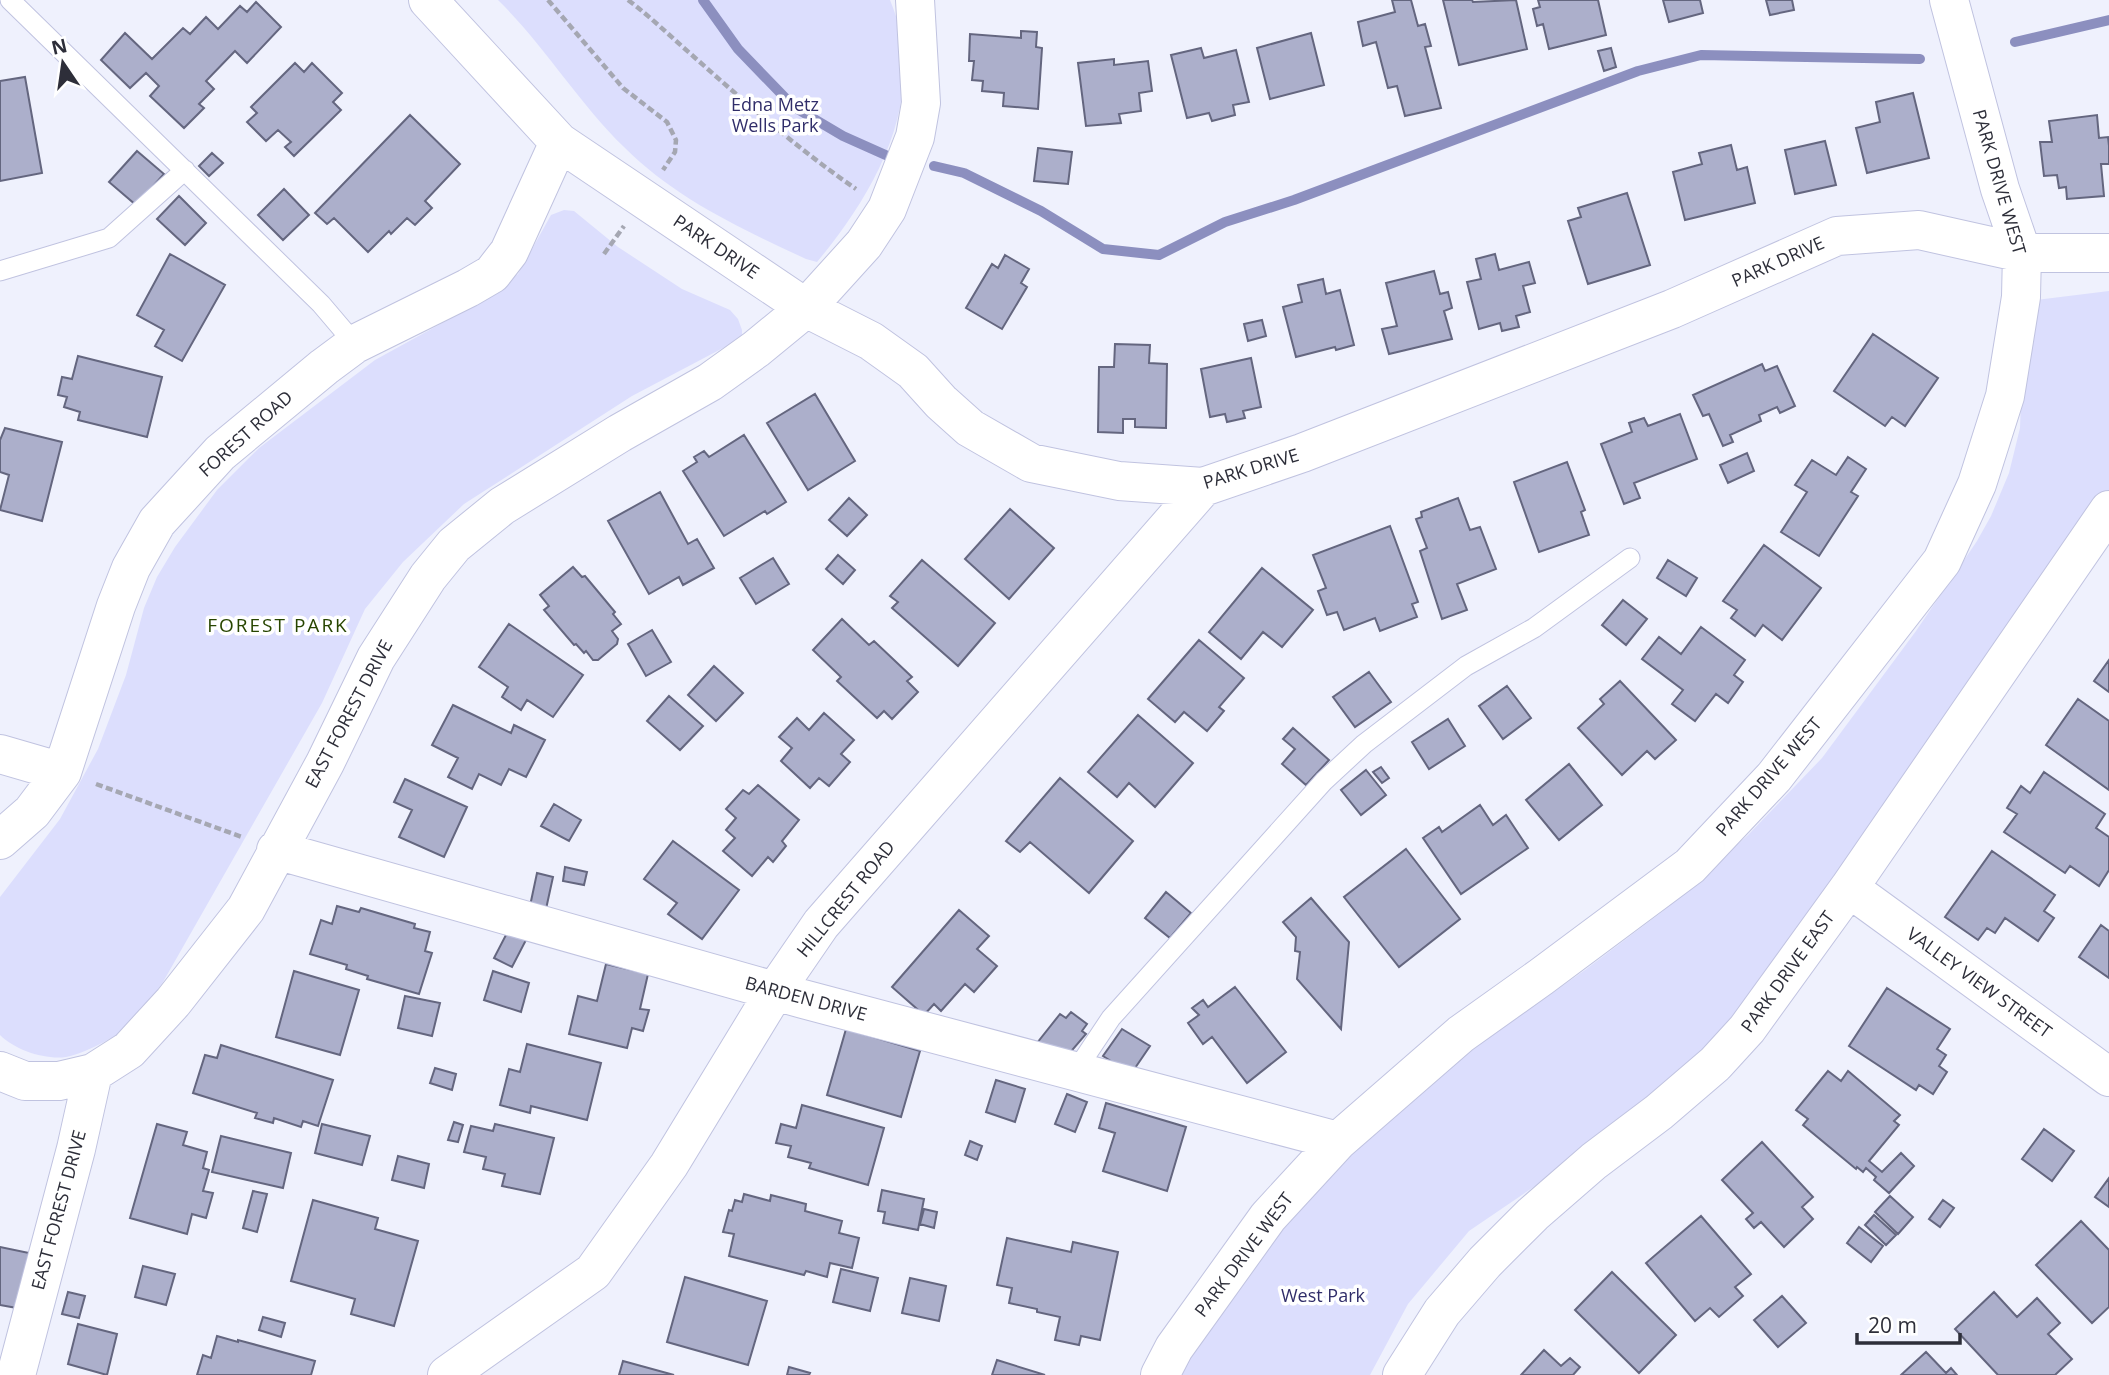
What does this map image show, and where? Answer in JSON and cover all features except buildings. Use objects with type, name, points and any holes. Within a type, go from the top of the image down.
[{"type":"street","name":"PARK DRIVE","points":[[428,0],[559,142],[806,307],[871,341],[913,371],[941,402],[970,428],[1031,463],[1119,481],[1203,487],[1302,453],[1537,363],[1672,309],[1837,236],[1919,230],[2022,253],[2109,253]]},
{"type":"street","name":"EAST FOREST DRIVE","points":[[16,1375],[76,1149],[93,1073],[129,1050],[173,1002],[246,909],[325,763],[376,658],[428,577],[454,545],[502,506],[709,382],[756,349],[806,307],[864,244],[887,209],[915,137],[919,112],[915,0]]},
{"type":"street","name":"PARK DRIVE WEST","points":[[1160,1375],[1174,1348],[1268,1217],[1338,1141],[1461,1034],[1690,866],[1774,777],[1942,561],[1977,484],[2005,396],[2021,297],[2022,253],[2000,189],[1949,0]]},
{"type":"street","name":"FOREST ROAD","points":[[0,840],[32,812],[62,772],[116,606],[131,568],[157,522],[220,453],[291,392],[355,344],[468,289],[492,274],[509,251],[559,142]]},
{"type":"street","name":"HILLCREST ROAD","points":[[447,1375],[593,1272],[670,1165],[775,991],[821,924],[1203,487]]},
{"type":"street","name":"PARK DRIVE EAST","points":[[1402,1375],[1442,1312],[1485,1262],[1533,1214],[1594,1161],[1716,1064],[1740,1038],[1849,888],[2109,510]]},
{"type":"street","points":[[0,754],[62,772]]},
{"type":"street","name":"BARDEN DRIVE","points":[[276,850],[775,991],[1338,1141]]},
{"type":"street","name":"VALLEY VIEW STREET","points":[[1849,888],[2109,1077]]},
{"type":"street","points":[[0,1071],[25,1081],[59,1081],[93,1073]]},
{"type":"lane","points":[[10,0],[321,304],[355,344]]},
{"type":"lane","points":[[0,271],[109,238],[185,170]]},
{"type":"lane","points":[[1075,1072],[1111,1017],[1334,772],[1364,744],[1466,666],[1534,628],[1630,558]]},
{"type":"path","points":[[548,0],[623,88],[667,122],[676,140],[675,152]]},
{"type":"path","points":[[628,0],[658,22],[797,147],[887,209]]},
{"type":"path","points":[[111,789],[223,830]]},
{"type":"green space","name":"Edna Metz Wells Park","points":[[498,0],[890,0],[901,36],[904,71],[900,106],[891,140],[877,173],[839,234],[817,262],[806,259],[710,211],[644,165],[607,130],[531,36]]},
{"type":"green space","name":"FOREST PARK","points":[[564,210],[574,211],[618,247],[682,289],[730,310],[738,319],[742,338],[632,396],[464,504],[403,562],[365,609],[322,703],[163,982],[135,1022],[99,1044],[66,1057],[40,1055],[6,1040],[0,1035],[0,897],[60,819],[98,749],[126,675],[144,608],[157,577],[175,547],[217,490],[259,448],[375,360],[484,300],[518,274],[551,215]]},
{"type":"green space","name":"West Park","points":[[2109,291],[2109,498],[1715,1041],[1601,1141],[1469,1231],[1408,1304],[1370,1375],[1178,1375],[1294,1206],[1462,1056],[1585,970],[1663,911],[1748,835],[1822,758],[1916,631],[1991,516],[2009,473],[2020,428],[2022,370],[2036,300]]},
{"type":"waterway","points":[[703,0],[738,49],[794,107],[843,136],[890,157]]},
{"type":"waterway","points":[[2015,42],[2109,20]]},
{"type":"waterway","points":[[934,166],[964,173],[1041,211],[1103,249],[1159,255],[1225,222],[1294,200],[1638,71],[1701,55],[1920,59]]},
{"type":"district","name":"FOREST PARK","points":[[278,625]]}]
